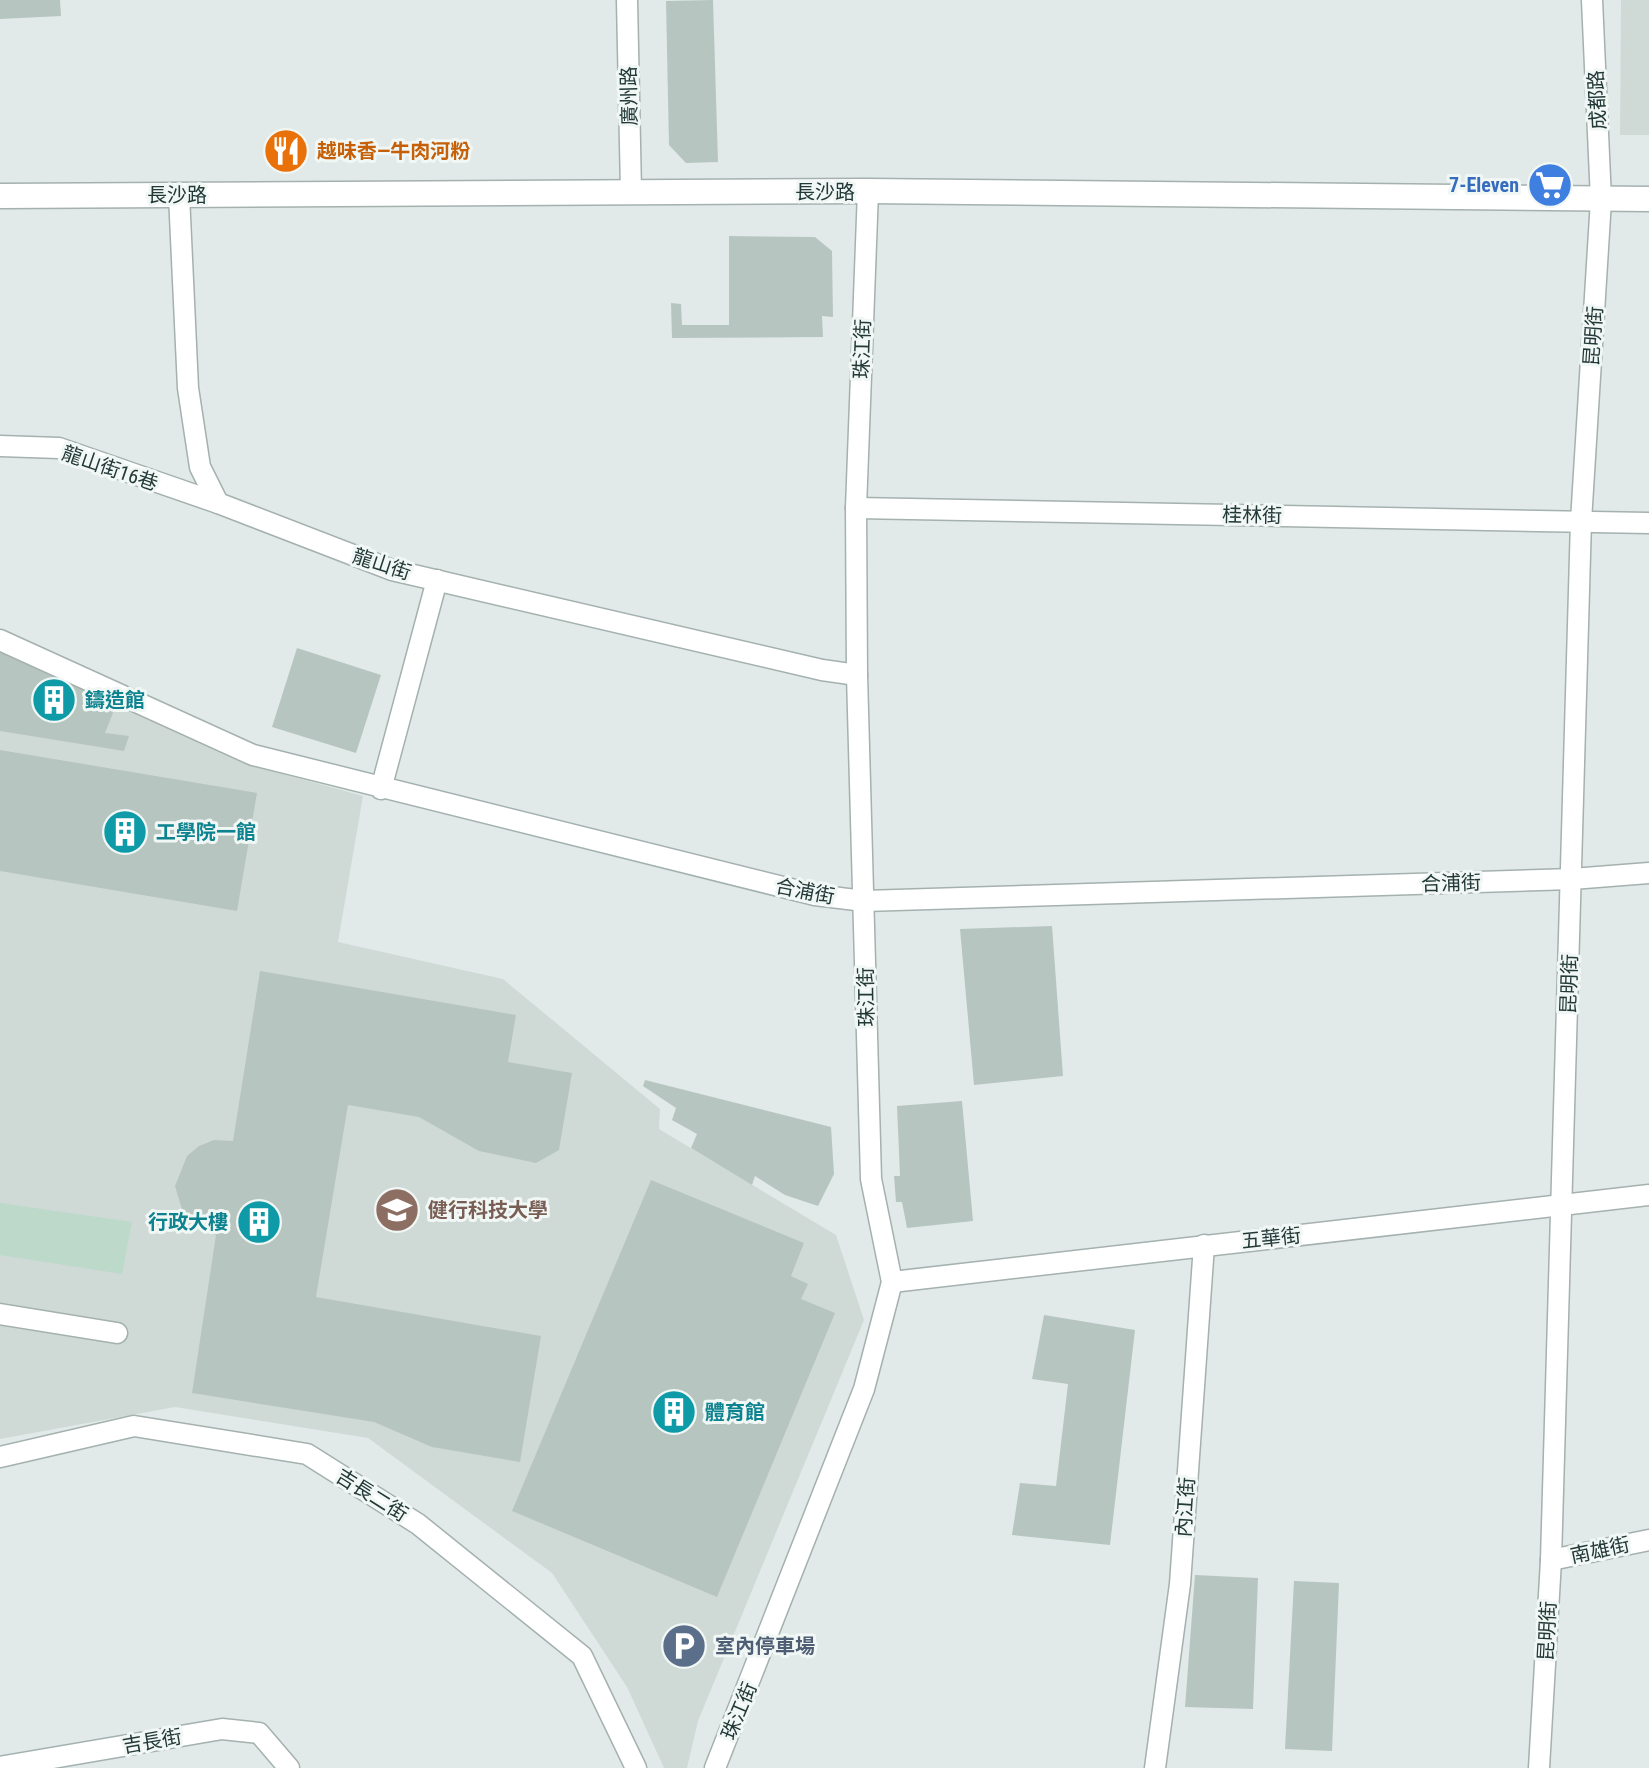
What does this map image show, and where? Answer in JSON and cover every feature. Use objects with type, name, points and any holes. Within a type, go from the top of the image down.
[{"type":"street","name":"長沙路","points":[[0,196],[868,191],[1649,199]]},
{"type":"lane","name":"廣州路","points":[[627,0],[631,192]]},
{"type":"lane","name":"成都路","points":[[1592,0],[1601,200]]},
{"type":"lane","name":"珠江街","points":[[715,1768],[864,1389],[892,1282],[871,1179],[857,675],[856,508],[868,191]]},
{"type":"lane","points":[[179,195],[188,388],[200,467],[218,503]]},
{"type":"lane","name":"昆明街","points":[[1539,1768],[1551,1560],[1581,521],[1601,200]]},
{"type":"lane","name":"龍山街16巷","points":[[0,446],[59,448],[218,503]]},
{"type":"lane","name":"龍山街","points":[[218,503],[392,570],[822,670],[857,675]]},
{"type":"lane","name":"桂林街","points":[[856,508],[1649,523]]},
{"type":"lane","points":[[381,789],[437,580]]},
{"type":"lane","name":"合浦街","points":[[0,640],[253,755],[815,895],[864,901],[1572,879],[1649,873]]},
{"type":"lane","name":"五華街","points":[[892,1282],[1649,1195]]},
{"type":"lane","name":"內江街","points":[[1155,1768],[1180,1584],[1204,1245]]},
{"type":"lane","points":[[0,1314],[117,1333]]},
{"type":"lane","name":"吉長二街","points":[[0,1457],[134,1426],[307,1454],[418,1524],[582,1656],[636,1768]]},
{"type":"lane","name":"南雄街","points":[[1551,1560],[1649,1540]]},
{"type":"lane","name":"吉長街","points":[[0,1767],[222,1729],[259,1733],[289,1768]]},
{"type":"shaded area","points":[[1621,0],[1649,0],[1649,135],[1620,135]]},
{"type":"shaded area","name":"健行科技大學","points":[[0,653],[268,770],[363,796],[338,942],[503,979],[660,1109],[659,1129],[836,1235],[864,1320],[698,1721],[687,1768],[664,1768],[627,1687],[552,1573],[368,1438],[175,1407],[0,1439]]},
{"type":"green space","points":[[0,1203],[132,1222],[122,1274],[0,1255]]},
{"type":"building","points":[[0,0],[60,0],[61,16],[0,19]]},
{"type":"building","points":[[713,0],[718,162],[686,163],[669,145],[666,1]]},
{"type":"building","points":[[729,236],[815,237],[832,251],[833,317],[822,316],[823,337],[672,338],[671,303],[681,304],[682,325],[729,325]]},
{"type":"building","name":"鑄造館","points":[[0,641],[104,688],[113,713],[105,733],[129,736],[124,751],[0,731]]},
{"type":"building","points":[[297,648],[381,675],[356,753],[272,727]]},
{"type":"building","name":"工學院一館","points":[[0,750],[257,793],[237,911],[0,871]]},
{"type":"building","points":[[1052,926],[1063,1076],[974,1085],[960,929]]},
{"type":"building","name":"行政大樓","points":[[260,971],[516,1015],[508,1062],[572,1073],[559,1150],[536,1163],[479,1151],[419,1117],[348,1105],[316,1297],[541,1336],[520,1462],[432,1447],[374,1422],[192,1393],[216,1235],[196,1227],[184,1216],[175,1186],[187,1156],[199,1146],[214,1140],[233,1141]]},
{"type":"building","points":[[645,1080],[831,1127],[834,1174],[818,1206],[785,1195],[755,1176],[752,1185],[691,1148],[697,1134],[672,1120],[676,1108],[643,1086]]},
{"type":"building","points":[[962,1101],[973,1221],[907,1228],[902,1202],[896,1202],[894,1176],[900,1176],[897,1106]]},
{"type":"building","name":"體育館","points":[[651,1180],[804,1243],[791,1276],[808,1284],[801,1299],[835,1313],[717,1597],[512,1511]]},
{"type":"building","points":[[1044,1315],[1135,1330],[1110,1545],[1012,1535],[1020,1483],[1056,1486],[1068,1384],[1032,1379]]},
{"type":"building","points":[[1195,1575],[1258,1578],[1253,1709],[1185,1707]]},
{"type":"building","points":[[1294,1581],[1339,1583],[1332,1751],[1285,1749]]},
{"type":"place","name":"越味香—牛肉河粉","points":[[286,151]]},
{"type":"place","name":"7-Eleven","points":[[1550,185]]},
{"type":"place","name":"鑄造館","points":[[54,700]]},
{"type":"place","name":"工學院一館","points":[[125,832]]},
{"type":"place","name":"健行科技大學","points":[[397,1210]]},
{"type":"place","name":"行政大樓","points":[[259,1222]]},
{"type":"place","name":"體育館","points":[[674,1412]]},
{"type":"place","name":"室內停車場","points":[[684,1646]]}]
